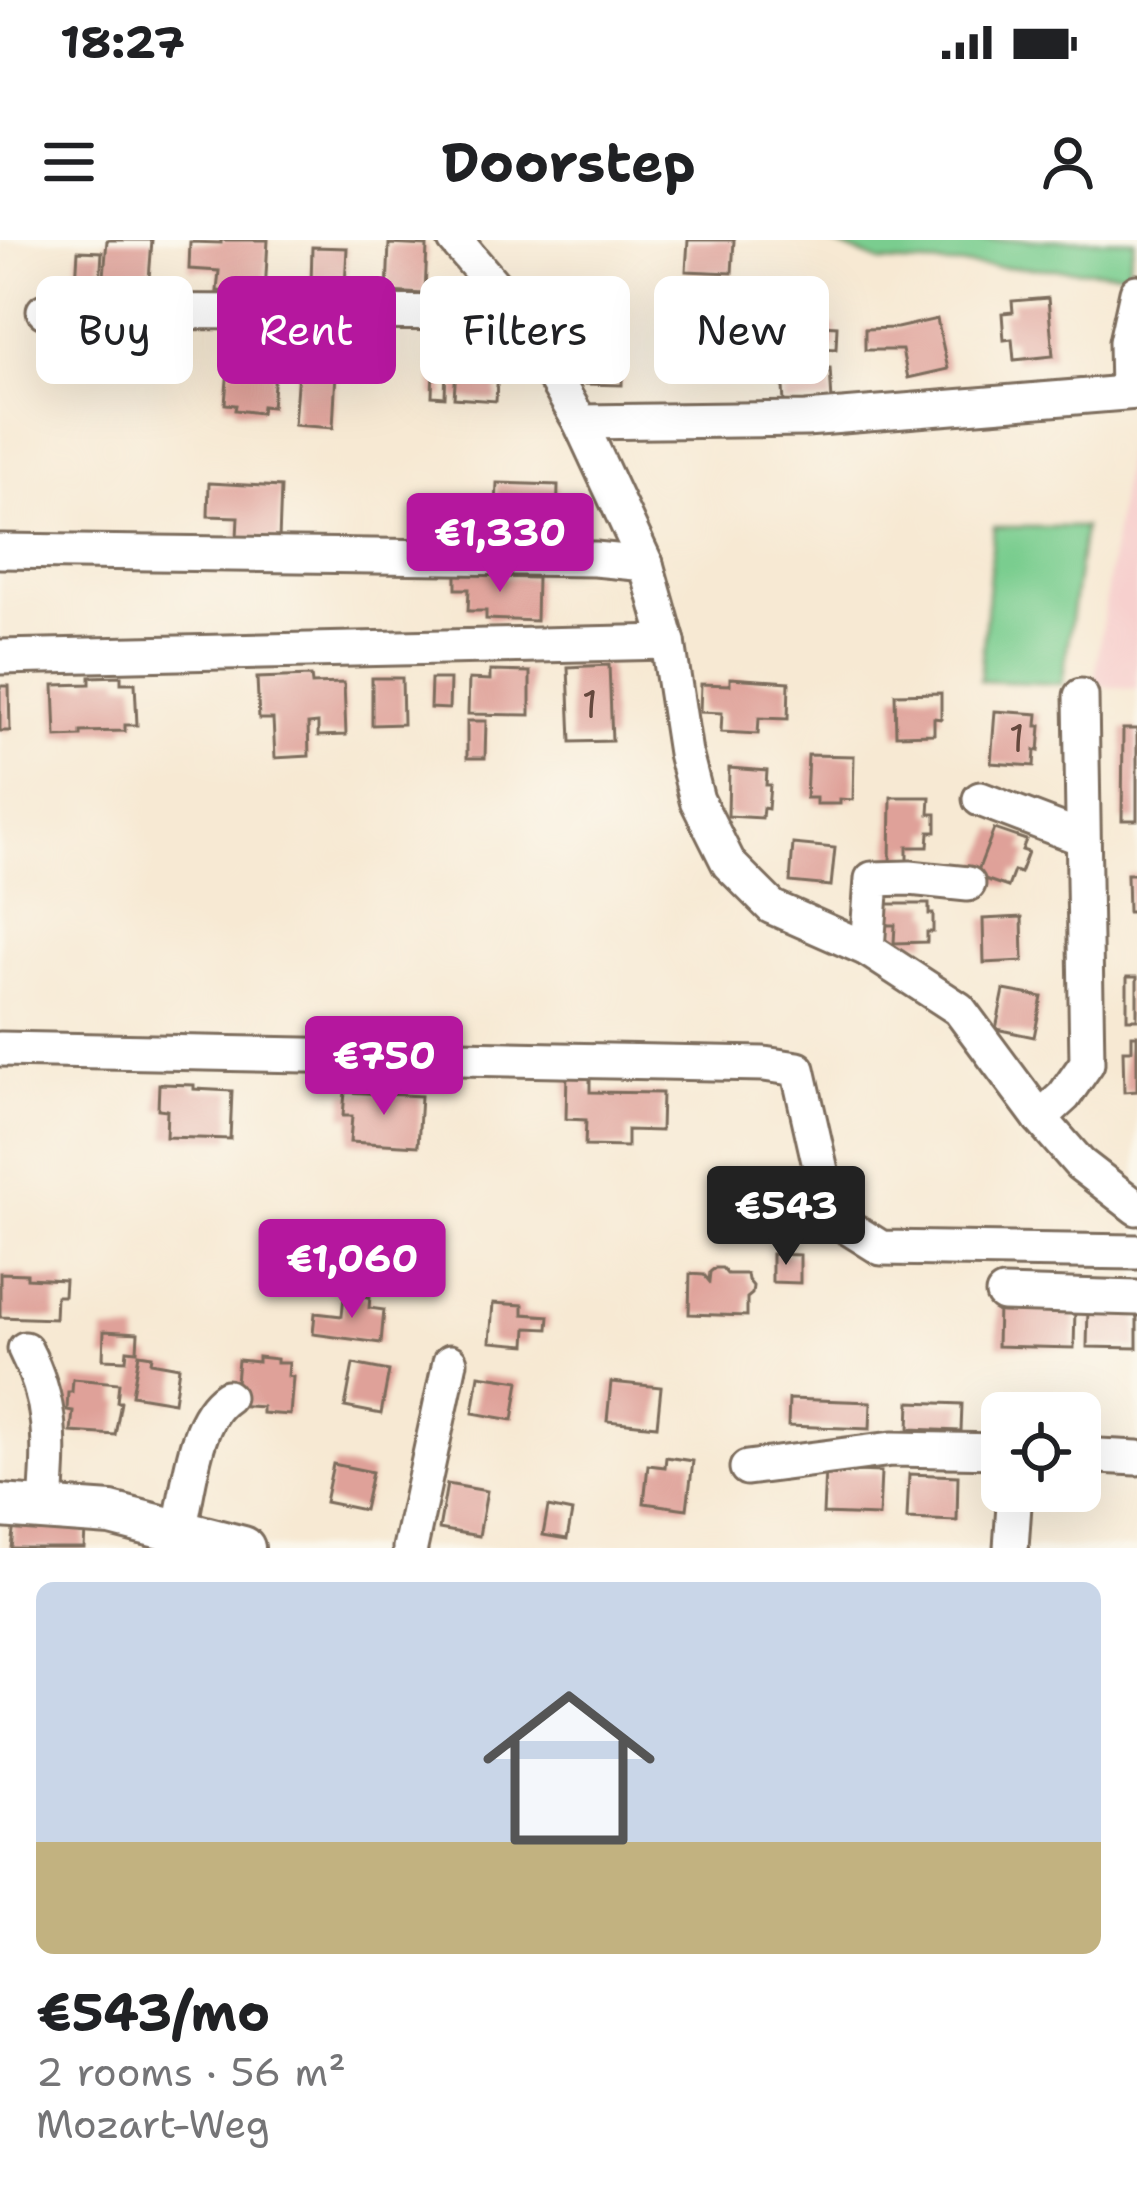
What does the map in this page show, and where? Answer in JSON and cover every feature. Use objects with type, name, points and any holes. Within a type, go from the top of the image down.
[{"type":"main road","points":[[0,1506],[111,1514],[242,1548]]},
{"type":"street","points":[[455,240],[486,276]]},
{"type":"street","points":[[580,422],[806,419],[1132,392],[1126,343],[1137,292]]},
{"type":"street","points":[[193,312],[420,313]]},
{"type":"street","points":[[558,384],[646,564],[668,642],[697,800],[729,864],[772,907],[867,949],[959,1009],[1079,1164],[1137,1208]]},
{"type":"street","points":[[0,551],[646,564]]},
{"type":"street","points":[[0,657],[668,642]]},
{"type":"street","points":[[1040,1118],[1064,1096],[1088,1063],[1081,695]]},
{"type":"street","points":[[980,799],[1082,838]]},
{"type":"street","points":[[867,949],[872,879],[968,884]]},
{"type":"street","points":[[0,1049],[764,1064],[798,1069],[822,1175],[838,1221],[881,1248],[1137,1252]]},
{"type":"street","points":[[1003,1294],[1137,1298]]},
{"type":"street","points":[[25,1349],[40,1378],[47,1411],[46,1507]]},
{"type":"street","points":[[410,1548],[450,1362]]},
{"type":"street","points":[[178,1530],[201,1432],[214,1405],[227,1397]]},
{"type":"street","points":[[747,1468],[892,1449],[981,1451]]},
{"type":"street","points":[[1101,1456],[1137,1458]]},
{"type":"street","points":[[1011,1548],[1014,1512]]},
{"type":"shaded area","points":[[1132,407],[1137,407],[1137,690],[1094,685]]},
{"type":"green space","points":[[824,240],[1135,240],[1127,272],[880,262]]},
{"type":"green space","points":[[994,527],[1084,527],[1062,684],[980,681]]},
{"type":"building","points":[[107,240],[152,240],[149,276],[104,276]]},
{"type":"building","points":[[268,240],[266,276],[218,276],[219,271],[189,269],[190,242]]},
{"type":"building","points":[[688,240],[734,240],[732,273],[686,271]]},
{"type":"building","points":[[389,244],[427,246],[420,294],[396,292],[396,276],[388,276]]},
{"type":"building","points":[[312,247],[347,248],[346,276],[311,276]]},
{"type":"building","points":[[78,251],[102,252],[101,276],[76,276]]},
{"type":"building","points":[[1048,298],[1053,356],[1014,360],[1012,339],[1004,340],[1002,313],[1013,312],[1012,301]]},
{"type":"building","points":[[937,319],[948,369],[908,378],[902,350],[865,350],[865,329]]},
{"type":"building","points":[[829,326],[837,326],[836,349],[829,349]]},
{"type":"building","points":[[829,368],[832,401],[784,403],[783,384],[829,384]]},
{"type":"building","points":[[227,384],[274,384],[272,407],[262,406],[261,413],[225,404]]},
{"type":"building","points":[[297,384],[335,384],[333,428],[294,425]]},
{"type":"building","points":[[432,384],[445,384],[445,397],[432,396]]},
{"type":"building","points":[[455,384],[497,384],[496,401],[454,398]]},
{"type":"building","points":[[209,483],[281,487],[279,540],[237,538],[238,517],[208,516]]},
{"type":"building","points":[[497,483],[558,485],[557,534],[495,532]]},
{"type":"building","points":[[456,570],[537,578],[536,621],[486,619],[486,611],[468,611],[469,589],[456,589]]},
{"type":"building","points":[[609,665],[612,741],[571,742],[568,667]]},
{"type":"building","points":[[490,671],[530,672],[530,715],[468,714],[469,679],[490,680]]},
{"type":"building","points":[[121,676],[121,683],[135,683],[137,725],[125,725],[125,731],[56,737],[54,685],[90,684],[90,677]]},
{"type":"building","points":[[311,676],[312,684],[344,683],[346,735],[318,736],[318,723],[308,724],[309,756],[275,758],[273,719],[259,719],[257,678]]},
{"type":"building","points":[[372,678],[402,678],[403,724],[372,725]]},
{"type":"building","points":[[730,678],[789,682],[788,719],[759,718],[758,734],[721,732],[722,713],[700,712],[701,684],[730,685]]},
{"type":"building","points":[[431,679],[450,679],[449,709],[430,708]]},
{"type":"building","points":[[0,686],[9,686],[10,731],[0,731]]},
{"type":"building","points":[[941,693],[941,719],[934,718],[934,734],[896,735],[895,694]]},
{"type":"building","points":[[995,711],[1038,714],[1037,726],[1041,726],[1034,766],[991,763]]},
{"type":"building","points":[[467,721],[486,721],[485,758],[467,758]]},
{"type":"building","points":[[1123,729],[1137,729],[1137,820],[1122,820]]},
{"type":"building","points":[[808,755],[854,756],[853,800],[816,804],[816,798],[806,798]]},
{"type":"building","points":[[729,768],[767,771],[768,809],[763,808],[762,818],[728,816]]},
{"type":"building","points":[[891,797],[930,797],[929,814],[936,814],[936,832],[929,832],[928,847],[907,847],[907,866],[890,865]]},
{"type":"building","points":[[994,829],[1026,840],[1022,850],[1028,852],[1020,873],[1014,871],[1008,887],[976,876]]},
{"type":"building","points":[[793,844],[835,848],[831,886],[790,882]]},
{"type":"building","points":[[1127,874],[1137,874],[1137,912],[1128,912]]},
{"type":"building","points":[[881,904],[929,904],[933,932],[927,932],[927,942],[894,943],[895,925],[881,925]]},
{"type":"building","points":[[1022,917],[1023,961],[984,963],[983,919]]},
{"type":"building","points":[[1127,977],[1137,977],[1137,1019],[1127,1019]]},
{"type":"building","points":[[1004,990],[1042,997],[1034,1037],[996,1029]]},
{"type":"building","points":[[1132,1035],[1137,1035],[1137,1091],[1124,1092],[1123,1050],[1132,1050]]},
{"type":"building","points":[[567,1070],[590,1071],[590,1092],[662,1093],[661,1131],[627,1130],[627,1147],[585,1146],[586,1120],[566,1119]]},
{"type":"building","points":[[159,1084],[232,1091],[230,1139],[166,1137],[167,1110],[158,1109]]},
{"type":"building","points":[[345,1092],[421,1096],[418,1146],[350,1142],[352,1116],[343,1116]]},
{"type":"building","points":[[772,1254],[800,1255],[800,1283],[772,1282]]},
{"type":"building","points":[[715,1268],[727,1274],[747,1274],[753,1286],[747,1316],[689,1314],[690,1274],[704,1275],[709,1281]]},
{"type":"building","points":[[0,1273],[65,1280],[64,1296],[56,1296],[55,1319],[0,1317]]},
{"type":"building","points":[[344,1295],[370,1297],[369,1308],[384,1310],[381,1343],[313,1334],[315,1313],[342,1316]]},
{"type":"building","points":[[493,1303],[523,1305],[523,1314],[549,1316],[548,1329],[527,1328],[526,1345],[490,1342]]},
{"type":"building","points":[[998,1306],[1075,1309],[1074,1348],[997,1346]]},
{"type":"building","points":[[1088,1308],[1137,1310],[1137,1348],[1087,1347]]},
{"type":"building","points":[[104,1331],[138,1333],[137,1351],[127,1350],[126,1360],[103,1359]]},
{"type":"building","points":[[139,1354],[152,1356],[151,1362],[179,1367],[174,1402],[132,1395]]},
{"type":"building","points":[[258,1357],[289,1363],[288,1376],[293,1377],[290,1415],[234,1405],[238,1360],[258,1362]]},
{"type":"building","points":[[353,1364],[389,1371],[381,1414],[345,1407]]},
{"type":"building","points":[[479,1375],[519,1381],[513,1420],[473,1413]]},
{"type":"building","points":[[73,1379],[119,1383],[115,1435],[71,1432],[73,1411],[67,1410]]},
{"type":"building","points":[[611,1382],[661,1387],[657,1426],[607,1421]]},
{"type":"building","points":[[789,1399],[871,1402],[870,1429],[788,1426]]},
{"type":"building","points":[[910,1402],[962,1404],[961,1431],[909,1429]]},
{"type":"building","points":[[666,1457],[693,1461],[687,1509],[644,1503],[648,1465],[665,1467]]},
{"type":"building","points":[[333,1464],[372,1472],[364,1510],[325,1502]]},
{"type":"building","points":[[825,1470],[881,1472],[879,1516],[823,1514]]},
{"type":"building","points":[[909,1474],[958,1476],[957,1521],[907,1519]]},
{"type":"building","points":[[447,1484],[487,1491],[479,1536],[439,1529]]},
{"type":"building","points":[[548,1507],[572,1512],[567,1539],[543,1535]]},
{"type":"building","points":[[14,1523],[85,1530],[84,1548],[11,1548]]}]
